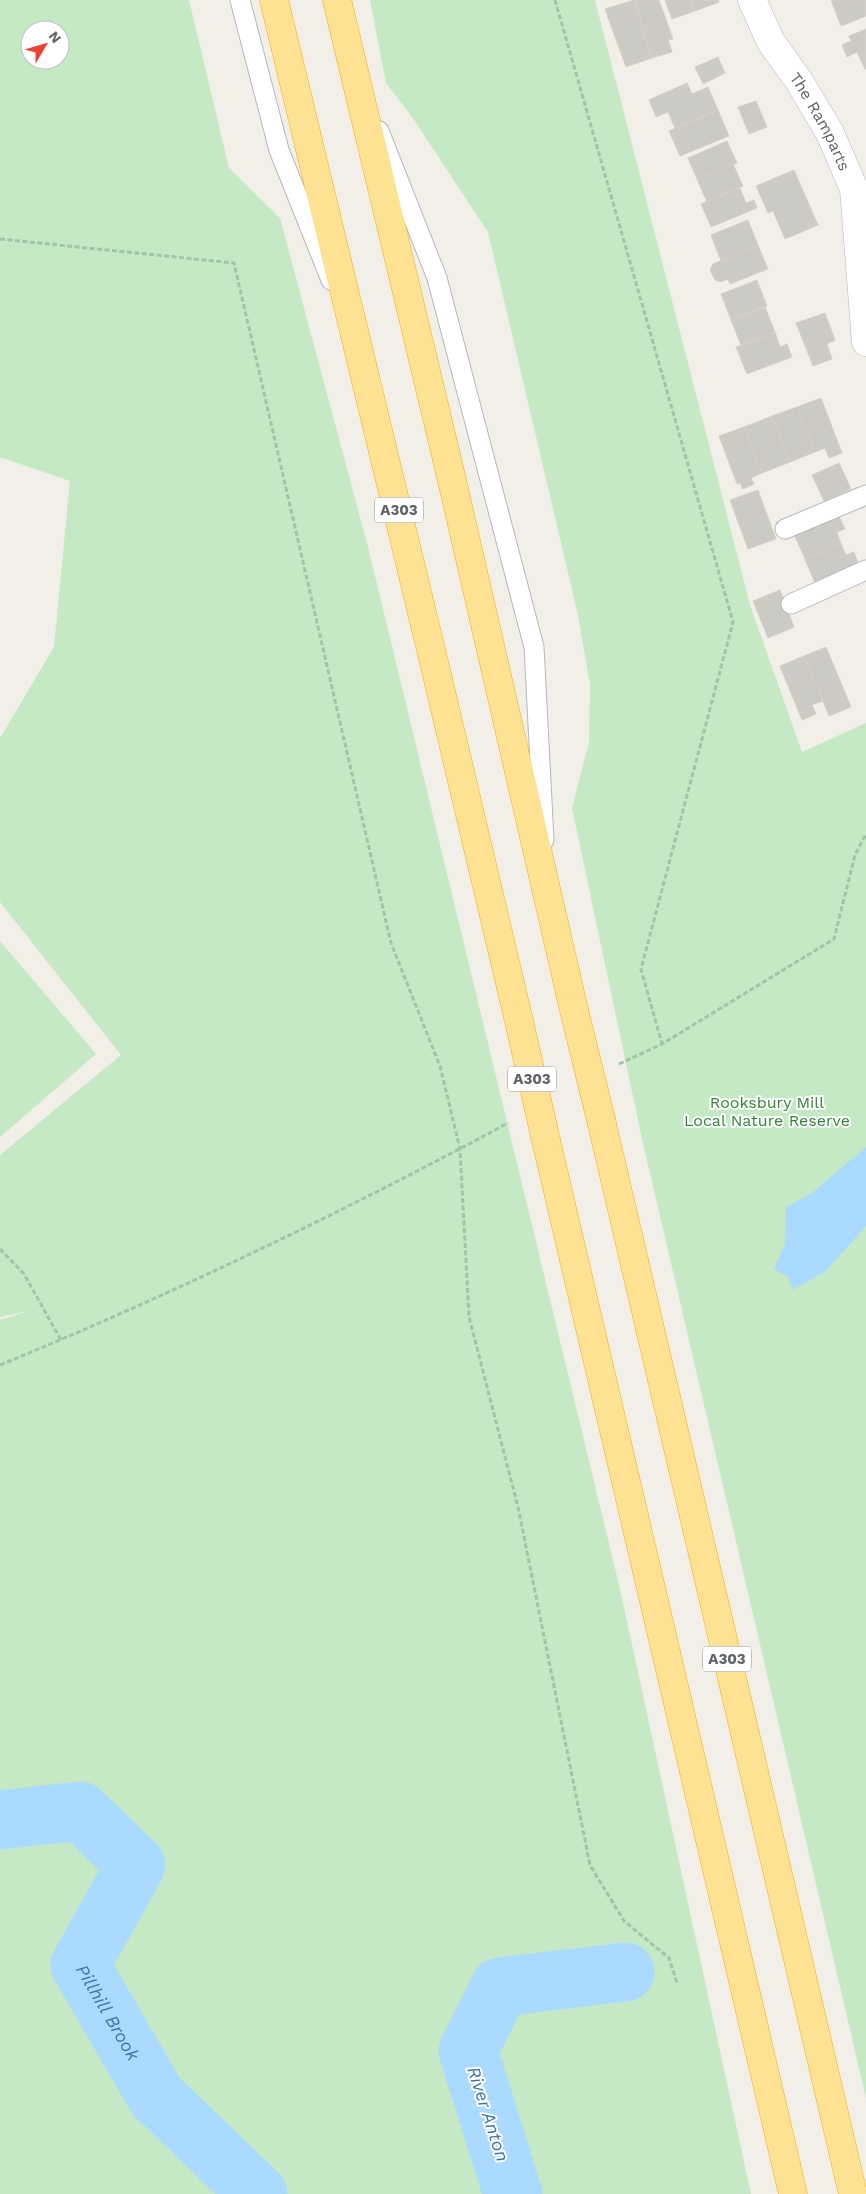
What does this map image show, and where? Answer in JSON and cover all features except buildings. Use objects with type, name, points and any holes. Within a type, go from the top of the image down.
[{"type":"highway","name":"A303","points":[[274,0],[355,342],[395,495],[793,2194]]},
{"type":"highway","name":"A303","points":[[338,0],[853,2194]]},
{"type":"street","name":"The Ramparts","points":[[752,0],[771,42],[799,81],[860,188],[866,342]]},
{"type":"lane","points":[[240,0],[279,150],[355,342]]},
{"type":"lane","points":[[352,65],[437,278],[534,647],[540,732],[546,883]]},
{"type":"lane","points":[[785,529],[866,495]]},
{"type":"lane","points":[[792,604],[866,570]]},
{"type":"path","points":[[555,0],[733,622],[641,969],[662,1044]]},
{"type":"path","points":[[0,239],[234,263],[326,670],[391,943],[440,1066],[460,1149],[469,1317],[518,1507],[590,1865],[624,1921],[668,1958],[678,1983]]},
{"type":"path","points":[[610,1068],[662,1044],[834,939],[855,855],[866,834]]},
{"type":"path","points":[[0,1365],[61,1340],[277,1241],[508,1123]]},
{"type":"path","points":[[0,1249],[24,1274],[61,1340]]},
{"type":"green space","points":[[0,0],[189,0],[229,168],[280,218],[368,547],[620,1589],[751,2194],[0,2194],[0,1320],[28,1311],[0,1317],[0,1155],[121,1055],[0,902],[0,738],[54,647],[70,481],[0,457]]},
{"type":"green space","name":"Rooksbury Mill Local Nature Reserve","points":[[370,0],[595,0],[750,605],[802,752],[866,723],[866,2098],[642,1139],[572,808],[589,742],[590,685],[578,615],[488,232],[412,117],[386,83]]},
{"type":"green space","points":[[0,941],[96,1054],[0,1137]]},
{"type":"water","points":[[866,1147],[866,1226],[827,1270],[793,1290],[788,1277],[774,1269],[785,1244],[786,1207],[812,1193]]},
{"type":"waterway","name":"Pillhill Brook","points":[[0,1820],[80,1811],[136,1865],[80,1965],[156,2096],[258,2194]]},
{"type":"waterway","name":"River Anton","points":[[513,2194],[468,2051],[500,1987],[625,1972]]}]
